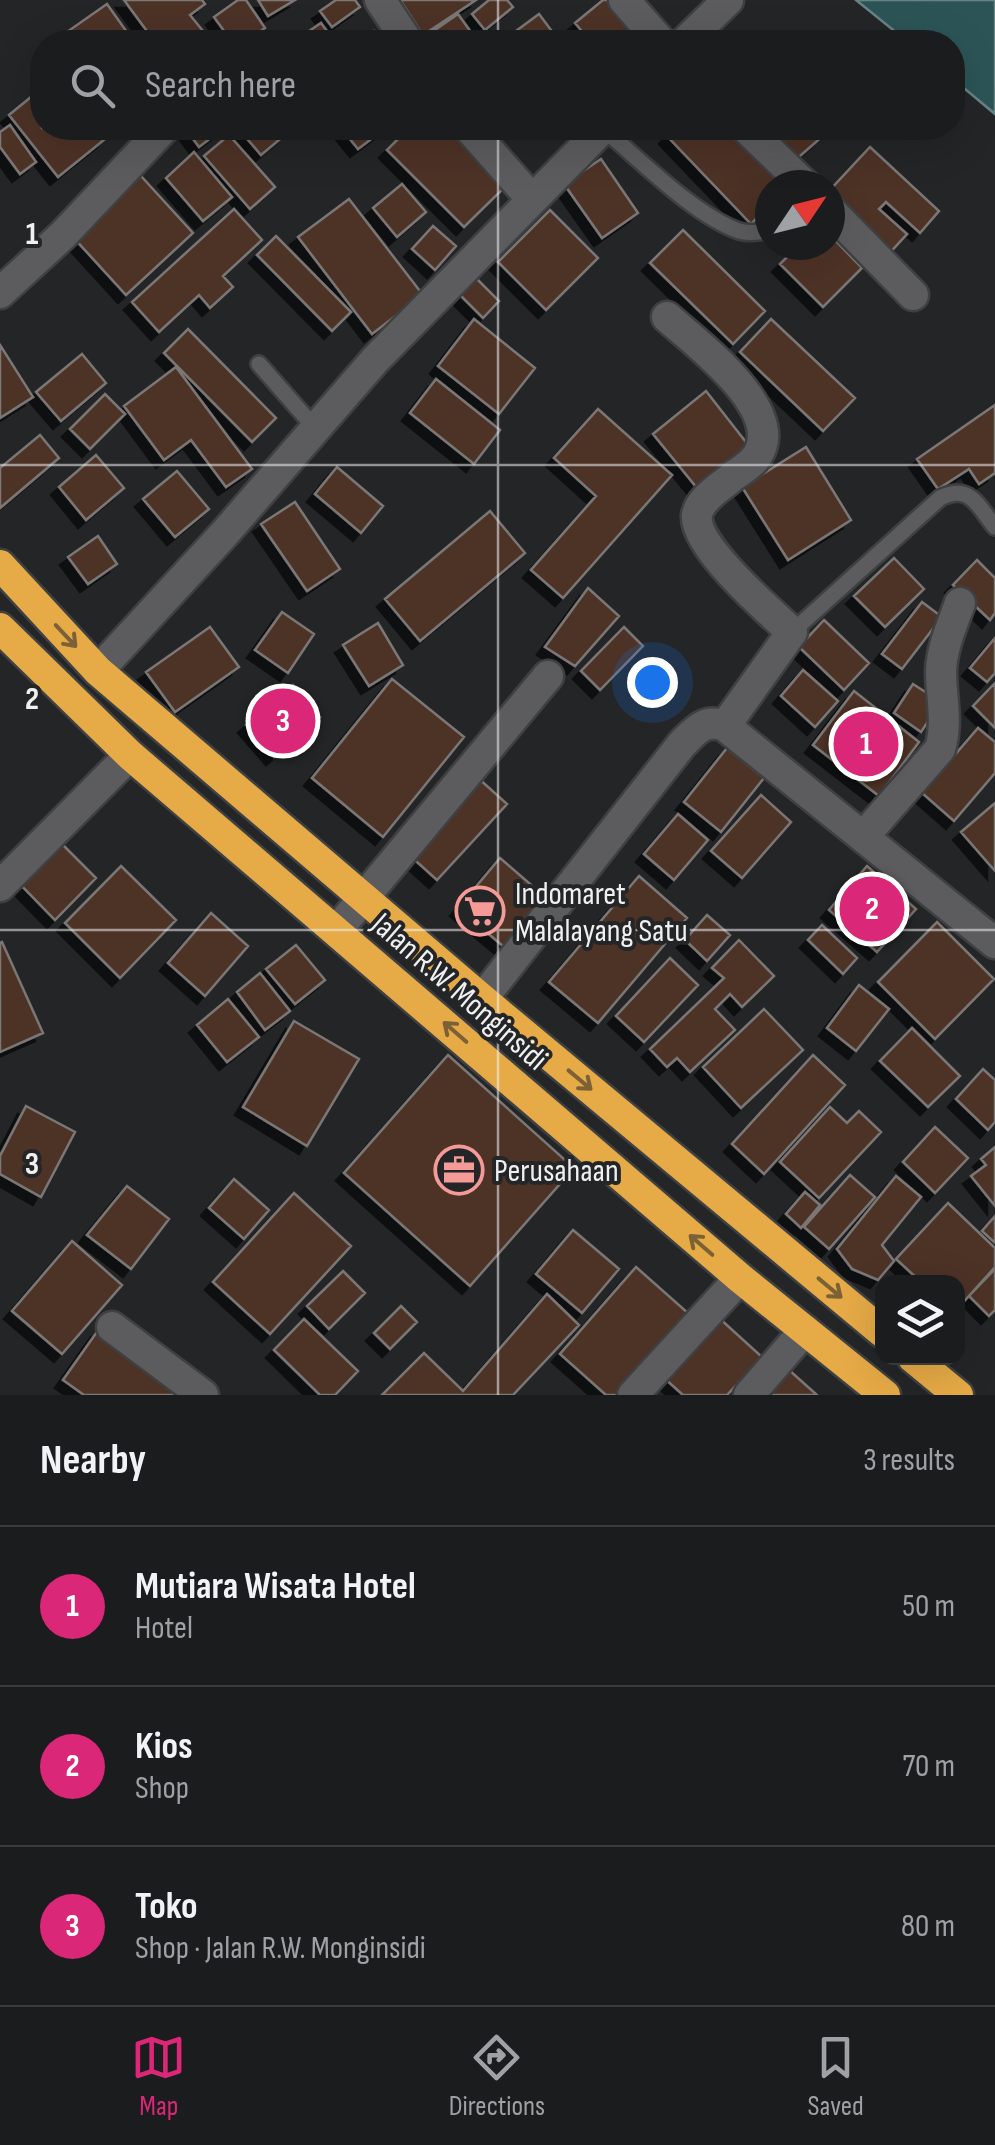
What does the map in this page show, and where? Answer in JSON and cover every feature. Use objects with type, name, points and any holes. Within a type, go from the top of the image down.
[{"type":"highway","name":"Jalan R.W. Monginsidi","points":[[0,565],[98,671],[482,1000],[875,1326]]},
{"type":"highway","name":"Jalan R.W. Monginsidi","points":[[0,628],[130,755],[740,1278],[885,1395]]},
{"type":"highway","points":[[922,1365],[958,1395]]},
{"type":"street","points":[[380,0],[400,30]]},
{"type":"street","points":[[624,0],[650,30]]},
{"type":"street","points":[[697,30],[728,0]]},
{"type":"street","points":[[0,293],[64,234],[153,140]]},
{"type":"street","points":[[480,140],[531,198]]},
{"type":"street","points":[[98,671],[226,533],[376,360],[590,140]]},
{"type":"street","points":[[758,140],[789,170]]},
{"type":"street","points":[[845,225],[913,295]]},
{"type":"street","points":[[668,317],[734,380],[754,403],[760,420],[758,455],[706,499],[698,515],[698,529],[710,549],[792,632],[725,726]]},
{"type":"street","points":[[864,837],[940,750],[944,738],[944,646],[960,602]]},
{"type":"street","points":[[337,930],[548,676]]},
{"type":"street","points":[[482,1000],[682,744],[705,724],[715,722],[725,726],[995,942]]},
{"type":"street","points":[[0,886],[130,755]]},
{"type":"street","points":[[633,1395],[740,1278]]},
{"type":"street","points":[[112,1327],[194,1392]]},
{"type":"street","points":[[749,1395],[805,1330]]},
{"type":"lane","points":[[616,140],[689,200],[726,224],[743,232],[755,231]]},
{"type":"lane","points":[[259,364],[315,428]]},
{"type":"lane","points":[[792,632],[940,498],[958,491],[968,494],[995,527]]},
{"type":"water","points":[[856,0],[995,0],[995,114],[965,89],[965,30],[893,30]]},
{"type":"building","points":[[124,0],[202,0],[205,4],[190,15],[202,30],[146,30]]},
{"type":"building","points":[[238,0],[246,0],[265,28],[223,30],[214,17]]},
{"type":"building","points":[[258,0],[295,0],[268,16]]},
{"type":"building","points":[[336,0],[355,0],[360,7],[332,27],[320,11]]},
{"type":"building","points":[[400,0],[476,0],[431,30],[420,30]]},
{"type":"building","points":[[489,0],[507,0],[513,7],[485,30],[472,14]]},
{"type":"building","points":[[608,0],[633,30],[581,30],[575,23]]},
{"type":"building","points":[[107,4],[125,30],[70,30]]},
{"type":"building","points":[[458,14],[469,30],[435,30]]},
{"type":"building","points":[[539,14],[551,30],[517,30]]},
{"type":"building","points":[[30,98],[30,140],[104,140],[58,177],[9,115]]},
{"type":"building","points":[[10,125],[36,162],[20,174],[0,147],[0,132]]},
{"type":"building","points":[[223,140],[233,140],[275,187],[250,209],[204,156]]},
{"type":"building","points":[[248,140],[279,140],[261,155]]},
{"type":"building","points":[[351,140],[370,140],[358,149]]},
{"type":"building","points":[[397,140],[467,140],[510,182],[464,227],[387,150]]},
{"type":"building","points":[[671,140],[744,140],[773,170],[755,170],[755,220],[751,224]]},
{"type":"building","points":[[773,140],[818,140],[793,162]]},
{"type":"building","points":[[870,147],[939,211],[920,233],[886,202],[879,209],[907,234],[886,257],[845,217],[845,174]]},
{"type":"building","points":[[194,152],[232,197],[203,221],[166,178]]},
{"type":"building","points":[[601,159],[638,213],[602,238],[564,184]]},
{"type":"building","points":[[141,176],[193,233],[126,295],[73,237]]},
{"type":"building","points":[[402,184],[426,212],[397,237],[373,208]]},
{"type":"building","points":[[349,199],[423,295],[372,334],[298,237]]},
{"type":"building","points":[[234,209],[262,240],[223,276],[233,287],[210,308],[199,295],[159,332],[132,302]]},
{"type":"building","points":[[550,210],[598,258],[546,310],[498,262]]},
{"type":"building","points":[[433,226],[456,246],[435,270],[412,249]]},
{"type":"building","points":[[683,230],[765,311],[733,344],[650,263]]},
{"type":"building","points":[[276,236],[351,312],[332,331],[257,255]]},
{"type":"building","points":[[845,250],[862,268],[823,307],[780,264],[784,260],[845,260]]},
{"type":"building","points":[[476,278],[499,301],[483,318],[460,295]]},
{"type":"building","points":[[474,319],[535,368],[499,414],[438,366]]},
{"type":"building","points":[[771,319],[855,398],[823,431],[740,352]]},
{"type":"building","points":[[188,329],[276,418],[252,442],[164,353]]},
{"type":"building","points":[[0,345],[33,397],[0,418]]},
{"type":"building","points":[[82,354],[106,383],[61,421],[36,392]]},
{"type":"building","points":[[176,367],[252,469],[226,487],[191,440],[164,460],[124,406]]},
{"type":"building","points":[[436,379],[500,430],[474,464],[410,413]]},
{"type":"building","points":[[706,391],[749,446],[697,488],[653,434]]},
{"type":"building","points":[[105,394],[125,414],[90,449],[70,429]]},
{"type":"building","points":[[995,405],[995,473],[979,484],[969,469],[938,489],[917,459]]},
{"type":"building","points":[[598,409],[672,475],[563,598],[531,570],[596,496],[554,458]]},
{"type":"building","points":[[40,435],[59,458],[0,508],[0,468]]},
{"type":"building","points":[[806,447],[851,520],[788,560],[742,487]]},
{"type":"building","points":[[96,455],[124,488],[86,520],[59,487]]},
{"type":"building","points":[[337,467],[383,506],[361,533],[315,494]]},
{"type":"building","points":[[177,471],[209,509],[175,537],[143,499]]},
{"type":"building","points":[[295,502],[340,569],[307,591],[261,524]]},
{"type":"building","points":[[490,511],[525,553],[420,641],[385,599]]},
{"type":"building","points":[[98,536],[117,564],[88,584],[68,557]]},
{"type":"building","points":[[894,558],[924,589],[885,627],[854,596]]},
{"type":"building","points":[[977,560],[995,578],[995,613],[990,620],[953,585]]},
{"type":"building","points":[[588,588],[619,616],[575,666],[545,647]]},
{"type":"building","points":[[922,602],[942,617],[902,669],[882,654]]},
{"type":"building","points":[[282,612],[314,634],[288,673],[255,650]]},
{"type":"building","points":[[824,620],[869,663],[844,690],[799,647]]},
{"type":"building","points":[[378,623],[403,665],[369,686],[343,645]]},
{"type":"building","points":[[210,627],[239,667],[175,712],[146,672]]},
{"type":"building","points":[[624,627],[643,646],[600,690],[581,671]]},
{"type":"building","points":[[995,638],[995,673],[987,682],[970,668]]},
{"type":"building","points":[[803,670],[838,701],[815,727],[781,696]]},
{"type":"building","points":[[392,679],[464,737],[383,837],[312,778]]},
{"type":"building","points":[[995,683],[995,728],[973,706]]},
{"type":"building","points":[[913,684],[941,702],[921,732],[894,713]]},
{"type":"building","points":[[293,685],[320,717],[274,757],[246,725]]},
{"type":"building","points":[[854,691],[919,742],[879,796],[813,745]]},
{"type":"building","points":[[978,728],[995,742],[995,773],[954,821],[922,793]]},
{"type":"building","points":[[727,748],[764,778],[721,832],[684,802]]},
{"type":"building","points":[[477,777],[507,804],[437,880],[407,853]]},
{"type":"building","points":[[761,795],[791,822],[742,878],[711,851]]},
{"type":"building","points":[[995,803],[995,871],[961,832]]},
{"type":"building","points":[[678,814],[708,840],[674,880],[644,854]]},
{"type":"building","points":[[59,841],[96,878],[55,920],[18,882]]},
{"type":"building","points":[[500,858],[552,903],[510,952],[458,908]]},
{"type":"building","points":[[121,866],[176,920],[120,978],[65,923]]},
{"type":"building","points":[[867,866],[916,909],[877,952],[829,910]]},
{"type":"building","points":[[639,876],[687,918],[598,1023],[549,982]]},
{"type":"building","points":[[211,913],[248,946],[205,996],[168,963]]},
{"type":"building","points":[[707,915],[730,935],[707,961],[685,940]]},
{"type":"building","points":[[937,922],[994,979],[935,1039],[878,982]]},
{"type":"building","points":[[822,925],[857,958],[843,974],[808,940]]},
{"type":"building","points":[[739,940],[774,976],[742,1007],[730,994],[715,1009],[735,1030],[690,1072],[677,1058],[667,1067],[650,1049],[724,978],[712,968]]},
{"type":"building","points":[[0,943],[43,1033],[0,1052]]},
{"type":"building","points":[[296,945],[325,980],[295,1004],[266,969]]},
{"type":"building","points":[[670,958],[698,985],[644,1042],[616,1016]]},
{"type":"building","points":[[260,973],[290,1011],[265,1030],[237,992]]},
{"type":"building","points":[[859,985],[889,1009],[856,1051],[827,1028]]},
{"type":"building","points":[[228,999],[259,1037],[227,1062],[197,1025]]},
{"type":"building","points":[[764,1009],[803,1050],[741,1108],[703,1067]]},
{"type":"building","points":[[294,1021],[359,1059],[307,1146],[243,1107]]},
{"type":"building","points":[[912,1028],[960,1076],[928,1107],[880,1061]]},
{"type":"building","name":"Perusahaan","points":[[448,1055],[574,1168],[470,1286],[344,1173]]},
{"type":"building","points":[[813,1055],[845,1085],[764,1174],[732,1144]]},
{"type":"building","points":[[983,1069],[995,1080],[995,1122],[988,1130],[956,1099]]},
{"type":"building","points":[[26,1106],[75,1132],[41,1197],[0,1174],[0,1156]]},
{"type":"building","points":[[830,1107],[847,1123],[859,1111],[881,1132],[819,1198],[780,1162]]},
{"type":"building","points":[[935,1127],[968,1158],[935,1193],[903,1162]]},
{"type":"building","points":[[995,1147],[995,1206],[971,1176],[986,1165],[981,1159]]},
{"type":"building","points":[[850,1175],[875,1197],[829,1249],[804,1227]]},
{"type":"building","points":[[896,1176],[921,1197],[882,1245],[894,1261],[882,1275],[875,1275],[875,1279],[852,1269],[837,1249]]},
{"type":"building","points":[[234,1179],[269,1210],[244,1239],[209,1208]]},
{"type":"building","points":[[127,1186],[169,1219],[131,1269],[87,1235]]},
{"type":"building","points":[[805,1192],[820,1205],[801,1228],[786,1214]]},
{"type":"building","points":[[294,1193],[351,1246],[270,1334],[213,1282]]},
{"type":"building","points":[[948,1203],[995,1248],[995,1267],[965,1300],[965,1275],[913,1275],[896,1259]]},
{"type":"building","points":[[995,1216],[995,1243],[982,1231]]},
{"type":"building","points":[[573,1230],[619,1269],[582,1313],[536,1274]]},
{"type":"building","points":[[72,1241],[122,1285],[62,1354],[12,1311]]},
{"type":"building","points":[[636,1267],[688,1313],[617,1395],[606,1395],[560,1354]]},
{"type":"building","points":[[995,1269],[995,1310],[989,1316],[969,1296]]},
{"type":"building","points":[[343,1271],[365,1293],[329,1329],[307,1306]]},
{"type":"building","points":[[547,1294],[579,1325],[513,1395],[382,1395],[424,1353],[463,1391]]},
{"type":"building","points":[[401,1306],[417,1322],[390,1349],[374,1333]]},
{"type":"building","points":[[718,1317],[762,1357],[727,1395],[683,1395],[663,1377]]},
{"type":"building","points":[[304,1319],[358,1371],[335,1395],[320,1395],[274,1350]]},
{"type":"building","points":[[99,1329],[180,1387],[174,1395],[84,1395],[63,1380]]},
{"type":"building","points":[[789,1370],[817,1395],[766,1395]]},
{"type":"place","name":"Toko","points":[[283,721]]},
{"type":"place","name":"Mutiara Wisata Hotel","points":[[866,744]]},
{"type":"place","name":"Kios","points":[[872,909]]},
{"type":"place","name":"Indomaret Malalayang Satu","points":[[480,911]]},
{"type":"place","name":"Perusahaan","points":[[459,1170]]}]
